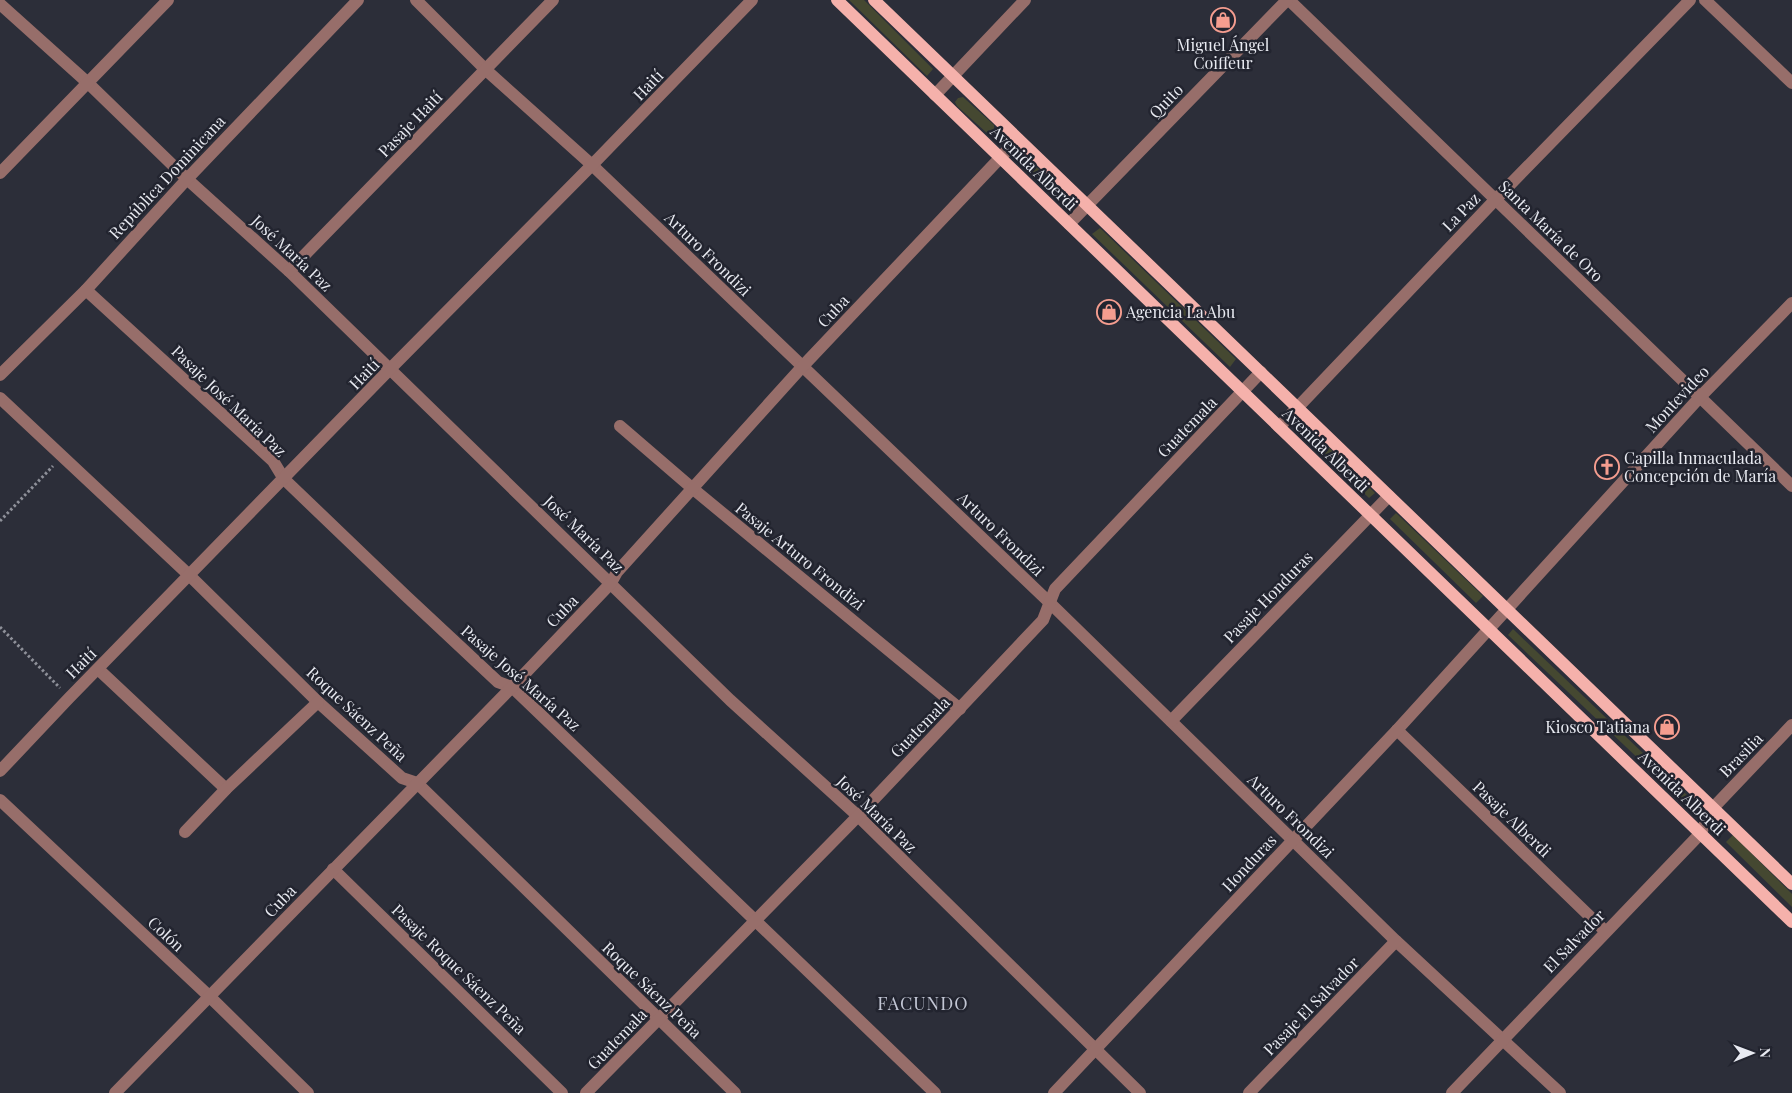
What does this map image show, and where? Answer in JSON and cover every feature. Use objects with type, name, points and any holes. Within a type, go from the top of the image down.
[{"type":"main road","name":"Avenida Alberdi","points":[[837,0],[1792,922]]},
{"type":"main road","name":"Avenida Alberdi","points":[[874,0],[1792,884]]},
{"type":"street","points":[[0,173],[168,0]]},
{"type":"street","name":"República Dominicana","points":[[0,376],[86,290],[187,179],[358,0]]},
{"type":"street","name":"Arturo Frondizi","points":[[416,0],[486,70],[592,165],[1050,603],[1396,941],[1560,1093]]},
{"type":"street","name":"Pasaje Haití","points":[[289,271],[553,0]]},
{"type":"street","name":"Haití","points":[[0,771],[189,575],[752,0]]},
{"type":"street","points":[[935,95],[1025,0]]},
{"type":"street","name":"Santa María de Oro","points":[[1288,0],[1792,486]]},
{"type":"street","name":"Quito","points":[[1069,224],[1288,0]]},
{"type":"street","name":"La Paz","points":[[1278,427],[1690,0]]},
{"type":"street","points":[[1705,0],[1792,83]]},
{"type":"street","name":"José María Paz","points":[[0,4],[88,83],[187,179],[289,271],[730,700],[858,816],[1095,1051],[1140,1093]]},
{"type":"street","name":"Cuba","points":[[116,1093],[611,583],[617,572],[802,367],[1018,139]]},
{"type":"street","name":"Pasaje José María Paz","points":[[86,290],[273,461],[284,479],[498,682],[512,687],[935,1093]]},
{"type":"street","name":"Montevideo","points":[[1506,609],[1700,397],[1792,303]]},
{"type":"street","name":"Guatemala","points":[[586,1093],[858,816],[1044,620],[1055,589],[1261,372]]},
{"type":"street","name":"Roque Sáenz Peña","points":[[0,398],[189,575],[318,702],[402,778],[416,783],[735,1093]]},
{"type":"street","name":"Pasaje Arturo Frondizi","points":[[620,426],[692,488],[960,709]]},
{"type":"street","name":"Pasaje Honduras","points":[[1171,721],[1389,496]]},
{"type":"street","name":"Honduras","points":[[1054,1093],[1396,730],[1506,609]]},
{"type":"street","points":[[98,669],[226,789]]},
{"type":"street","points":[[184,832],[226,789],[318,702]]},
{"type":"street","name":"Brasilia","points":[[1713,808],[1792,725]]},
{"type":"street","name":"Pasaje Alberdi","points":[[1396,730],[1606,932]]},
{"type":"street","name":"Colón","points":[[0,800],[210,997],[308,1093]]},
{"type":"street","name":"El Salvador","points":[[1452,1093],[1700,834],[1713,808]]},
{"type":"street","name":"Pasaje Roque Sáenz Peña","points":[[333,869],[562,1093]]},
{"type":"street","name":"Pasaje El Salvador","points":[[1249,1093],[1396,941]]},
{"type":"path","points":[[0,521],[62,456]]},
{"type":"path","points":[[0,627],[70,698]]},
{"type":"green space","points":[[849,0],[864,0],[933,69],[927,76]]},
{"type":"green space","points":[[963,97],[994,125],[993,133],[988,134],[957,106],[955,102],[958,98]]},
{"type":"green space","points":[[1030,161],[1068,197],[1061,203],[1021,167]]},
{"type":"green space","points":[[1100,228],[1236,359],[1230,367],[1092,234]]},
{"type":"green space","points":[[1306,425],[1375,493],[1369,498],[1299,432]]},
{"type":"green space","points":[[1396,513],[1483,596],[1476,603],[1390,519]]},
{"type":"green space","points":[[1513,629],[1688,796],[1683,801],[1508,635]]},
{"type":"green space","points":[[1733,835],[1792,894],[1792,907],[1726,842]]},
{"type":"place","name":"Miguel Ángel Coiffeur","points":[[1223,20]]},
{"type":"place","name":"Agencia La Abu","points":[[1109,312]]},
{"type":"place","name":"Capilla Inmaculada Concepción de María","points":[[1607,467]]},
{"type":"place","name":"Kiosco Tatiana","points":[[1667,727]]},
{"type":"district","name":"FACUNDO","points":[[923,1004]]}]
